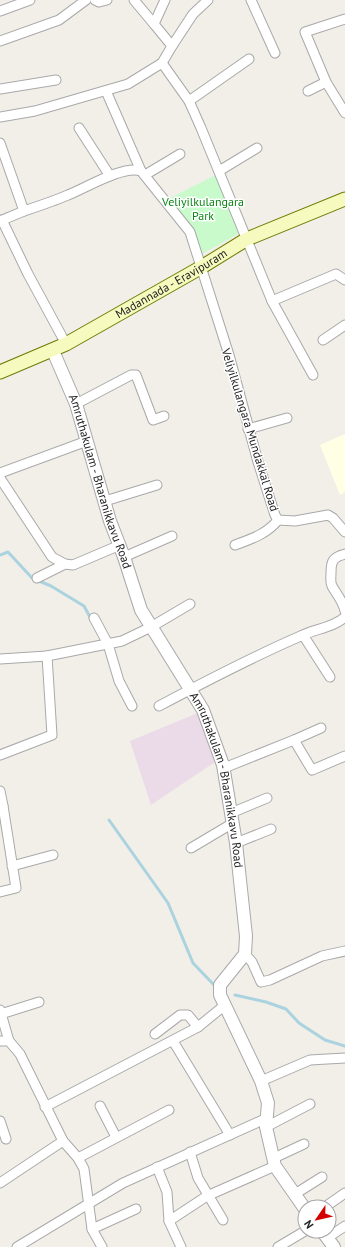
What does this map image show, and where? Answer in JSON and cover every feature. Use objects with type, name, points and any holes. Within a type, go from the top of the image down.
[{"type":"main road","name":"Madannada - Eravipuram","points":[[0,372],[53,351],[66,344],[200,268],[247,239],[345,199]]},
{"type":"street","points":[[0,11],[30,0]]},
{"type":"street","points":[[0,41],[59,20],[86,0]]},
{"type":"street","points":[[95,0],[99,2],[108,0]]},
{"type":"street","points":[[134,0],[172,46]]},
{"type":"street","points":[[154,24],[165,0]]},
{"type":"street","points":[[0,117],[35,111],[128,84],[162,63],[193,14],[208,0]]},
{"type":"street","points":[[251,0],[275,53]]},
{"type":"street","points":[[345,19],[305,32],[326,82],[345,113]]},
{"type":"street","points":[[189,101],[249,59]]},
{"type":"street","points":[[162,63],[189,101],[272,302],[313,375]]},
{"type":"street","points":[[0,89],[56,80]]},
{"type":"street","points":[[308,91],[326,82]]},
{"type":"street","name":"Veliyilkulangara Mundakkal Road","points":[[106,91],[143,173],[190,232],[228,355],[258,462],[278,520],[295,521],[328,515],[333,518],[345,532]]},
{"type":"street","points":[[79,128],[110,176]]},
{"type":"street","points":[[0,143],[24,211]]},
{"type":"street","points":[[219,171],[257,148]]},
{"type":"street","points":[[66,344],[1,221],[24,211],[68,196],[110,176],[137,170],[143,173],[180,154]]},
{"type":"street","points":[[272,302],[336,274],[345,280]]},
{"type":"street","points":[[323,340],[345,325]]},
{"type":"street","name":"Amruthakulam - Bharanikkavu Road","points":[[53,351],[76,404],[105,501],[141,610],[203,710],[224,768],[236,843],[246,936],[245,954]]},
{"type":"street","points":[[76,404],[132,375],[136,375],[153,420],[164,416]]},
{"type":"street","points":[[248,429],[287,418]]},
{"type":"street","points":[[0,473],[88,441]]},
{"type":"street","points":[[0,478],[52,558],[65,564],[73,565],[120,545]]},
{"type":"street","points":[[105,501],[158,485]]},
{"type":"street","points":[[235,545],[266,531],[278,520]]},
{"type":"street","points":[[124,557],[172,536]]},
{"type":"street","points":[[345,554],[334,558],[331,562],[330,568],[332,584],[344,604],[345,611]]},
{"type":"street","points":[[38,578],[65,564]]},
{"type":"street","points":[[0,659],[47,656],[122,641],[151,627],[190,604]]},
{"type":"street","points":[[159,706],[190,689],[303,635],[332,624],[345,617]]},
{"type":"street","points":[[94,618],[108,644],[119,681],[132,706]]},
{"type":"street","points":[[303,635],[330,677]]},
{"type":"street","points":[[0,755],[52,736],[47,656]]},
{"type":"street","points":[[224,768],[321,728]]},
{"type":"street","points":[[294,740],[312,770],[345,756]]},
{"type":"street","points":[[0,791],[16,888],[0,892]]},
{"type":"street","points":[[191,848],[232,818],[267,798]]},
{"type":"street","points":[[236,843],[271,829]]},
{"type":"street","points":[[12,866],[53,855]]},
{"type":"street","points":[[298,1199],[275,1162],[265,1123],[268,1103],[261,1081],[220,995],[220,985],[245,954],[252,962],[261,982],[270,980],[322,956],[345,951]]},
{"type":"street","points":[[38,1002],[1,1012],[4,1041],[20,1054],[63,1141],[78,1158],[84,1169],[92,1229],[99,1246]]},
{"type":"street","points":[[45,1107],[198,1027],[225,1005]]},
{"type":"street","points":[[155,1034],[180,1015],[188,1015],[198,1027]]},
{"type":"street","points":[[173,1041],[230,1136]]},
{"type":"street","points":[[261,1081],[310,1060],[345,1058]]},
{"type":"street","points":[[17,1247],[123,1182],[190,1152],[310,1104]]},
{"type":"street","points":[[100,1106],[116,1137]]},
{"type":"street","points":[[78,1158],[169,1110]]},
{"type":"street","points":[[0,1121],[6,1139]]},
{"type":"street","points":[[0,1183],[63,1141]]},
{"type":"street","points":[[169,1222],[207,1196],[275,1162],[304,1144]]},
{"type":"street","points":[[190,1152],[198,1178],[207,1196],[223,1220]]},
{"type":"street","points":[[157,1167],[167,1192],[169,1222],[181,1247]]},
{"type":"street","points":[[295,1194],[322,1177]]},
{"type":"street","points":[[336,1199],[345,1193]]},
{"type":"street","points":[[92,1229],[136,1209]]},
{"type":"street","points":[[337,1232],[345,1226]]},
{"type":"street","points":[[278,1247],[297,1236]]},
{"type":"shaded area","points":[[345,434],[345,492],[340,495],[320,445]]},
{"type":"shaded area","points":[[200,712],[218,760],[151,805],[130,741]]},
{"type":"green space","name":"Veliyilkulangara Park","points":[[216,175],[240,233],[200,255],[168,199]]},
{"type":"waterway","points":[[0,555],[8,552],[32,578],[51,586],[84,606],[91,619]]},
{"type":"waterway","points":[[109,820],[168,903],[193,963],[215,986]]},
{"type":"waterway","points":[[235,995],[266,1002],[286,1009],[299,1023],[325,1040],[345,1046]]}]
